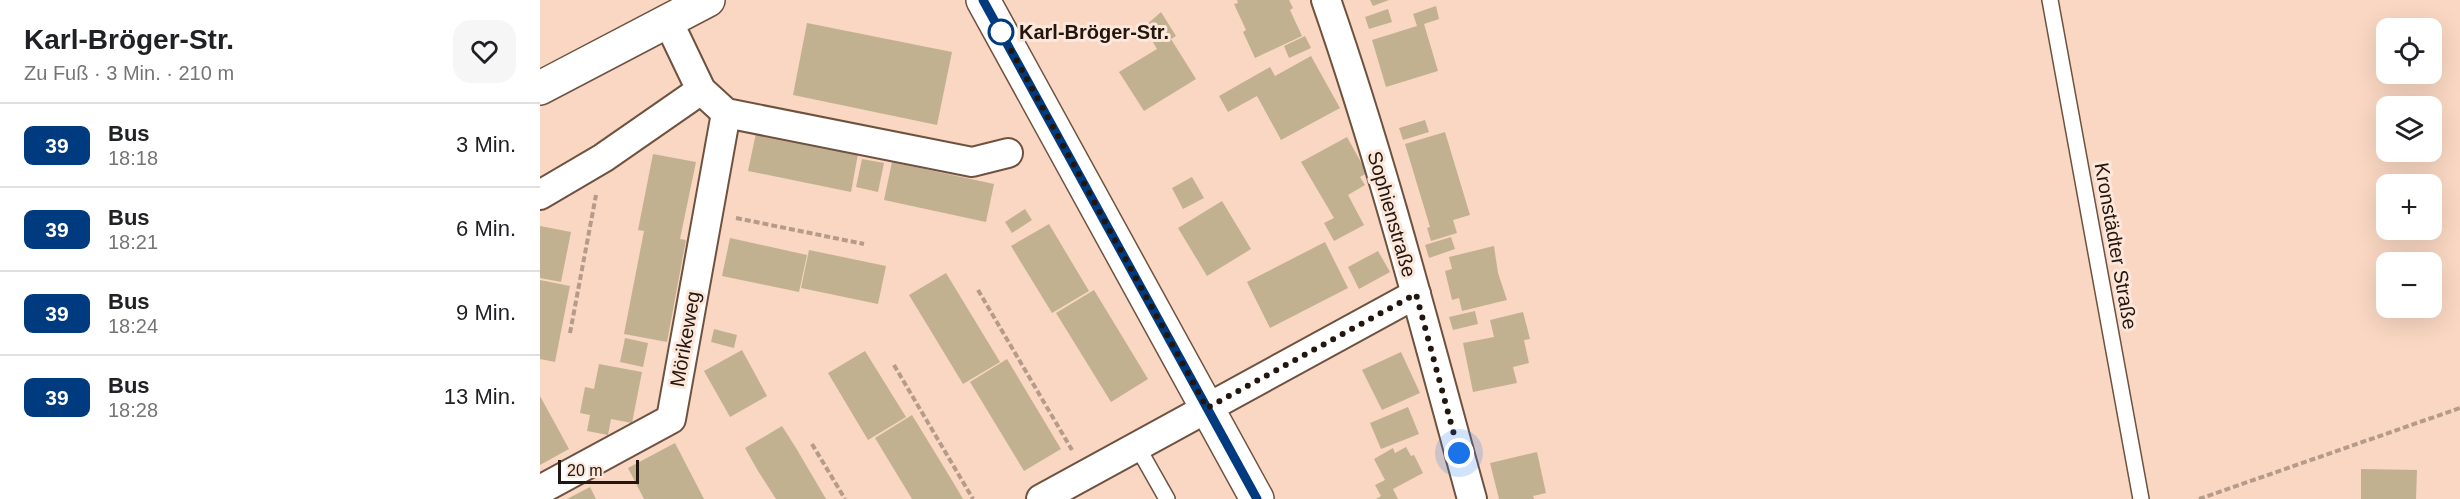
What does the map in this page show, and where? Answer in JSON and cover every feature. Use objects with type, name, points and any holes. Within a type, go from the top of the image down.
[{"type":"main road","points":[[540,88],[708,0]]},
{"type":"main road","points":[[983,0],[1257,499]]},
{"type":"street","name":"Sophienstraße","points":[[1326,0],[1352,75],[1416,294],[1472,499]]},
{"type":"street","points":[[668,21],[701,90],[726,113],[972,162],[1008,153]]},
{"type":"street","points":[[540,195],[603,158],[701,90]]},
{"type":"street","name":"Mörikeweg","points":[[540,490],[671,419],[726,113]]},
{"type":"street","points":[[1041,499],[1416,294]]},
{"type":"lane","name":"Kronstädter Straße","points":[[2050,0],[2141,499]]},
{"type":"lane","points":[[1137,446],[1167,499]]},
{"type":"path","points":[[570,333],[603,158]]},
{"type":"path","points":[[708,212],[864,244]]},
{"type":"path","points":[[978,290],[1087,474]]},
{"type":"path","points":[[894,365],[973,499]]},
{"type":"path","points":[[2199,499],[2460,408]]},
{"type":"path","points":[[812,444],[845,499]]},
{"type":"building","points":[[1237,0],[1289,0],[1293,8],[1290,10],[1302,36],[1255,58],[1234,4],[1238,3]]},
{"type":"building","points":[[1370,0],[1389,0],[1373,6]]},
{"type":"building","points":[[1436,6],[1439,19],[1424,24],[1438,71],[1386,87],[1372,40],[1417,26],[1413,14]]},
{"type":"building","points":[[1388,9],[1392,22],[1369,29],[1365,17]]},
{"type":"building","points":[[1161,12],[1176,36],[1171,39],[1196,79],[1144,111],[1119,72],[1157,49],[1144,27]]},
{"type":"building","points":[[807,23],[952,52],[937,125],[793,95]]},
{"type":"building","points":[[1305,36],[1311,48],[1289,58],[1284,46]]},
{"type":"building","points":[[1311,56],[1340,108],[1281,140],[1257,96],[1228,112],[1219,96],[1270,67],[1275,76]]},
{"type":"building","points":[[1425,120],[1429,132],[1403,140],[1399,128]]},
{"type":"building","points":[[1445,132],[1470,215],[1453,220],[1457,233],[1431,241],[1427,228],[1430,227],[1405,144]]},
{"type":"building","points":[[756,133],[858,154],[851,192],[748,171]]},
{"type":"building","points":[[1347,137],[1367,173],[1360,177],[1365,185],[1348,195],[1364,225],[1334,241],[1324,223],[1334,218],[1301,162]]},
{"type":"building","points":[[653,154],[696,162],[680,239],[686,240],[667,342],[624,334],[644,231],[638,230]]},
{"type":"building","points":[[862,159],[884,163],[878,192],[856,187]]},
{"type":"building","points":[[892,162],[994,184],[986,222],[884,200]]},
{"type":"building","points":[[1192,177],[1204,198],[1183,209],[1172,188]]},
{"type":"building","points":[[1222,201],[1251,249],[1207,276],[1178,228]]},
{"type":"building","points":[[1025,209],[1032,220],[1012,233],[1005,222]]},
{"type":"building","points":[[1049,224],[1089,291],[1052,313],[1011,246]]},
{"type":"building","points":[[540,226],[571,232],[561,282],[540,278]]},
{"type":"building","points":[[1451,237],[1455,249],[1429,258],[1425,245]]},
{"type":"building","points":[[730,238],[807,255],[799,292],[722,276]]},
{"type":"building","points":[[1325,242],[1348,288],[1270,328],[1247,282]]},
{"type":"building","points":[[1494,246],[1498,273],[1507,300],[1462,311],[1459,298],[1452,300],[1445,271],[1452,269],[1449,257]]},
{"type":"building","points":[[809,250],[886,266],[878,304],[801,288]]},
{"type":"building","points":[[1378,251],[1390,272],[1359,289],[1348,267]]},
{"type":"building","points":[[946,273],[1000,362],[963,384],[909,295]]},
{"type":"building","points":[[540,280],[570,286],[555,362],[540,359]]},
{"type":"building","points":[[1094,290],[1148,379],[1111,402],[1056,313]]},
{"type":"building","points":[[1475,311],[1478,324],[1453,330],[1449,317]]},
{"type":"building","points":[[1523,312],[1530,339],[1524,340],[1529,363],[1513,367],[1517,383],[1473,392],[1463,343],[1494,337],[1490,320]]},
{"type":"building","points":[[714,329],[737,335],[734,348],[711,342]]},
{"type":"building","points":[[625,338],[648,343],[643,367],[620,362]]},
{"type":"building","points":[[742,350],[767,396],[730,417],[704,371]]},
{"type":"building","points":[[865,351],[906,417],[868,440],[828,373]]},
{"type":"building","points":[[1401,352],[1420,393],[1382,410],[1362,370]]},
{"type":"building","points":[[1007,359],[1061,449],[1024,471],[970,382]]},
{"type":"building","points":[[599,364],[642,372],[632,423],[611,419],[608,435],[587,431],[590,415],[580,413],[585,387],[594,389]]},
{"type":"building","points":[[540,396],[569,449],[540,465]]},
{"type":"building","points":[[1408,407],[1419,434],[1381,449],[1370,423]]},
{"type":"building","points":[[912,415],[963,499],[912,499],[875,438]]},
{"type":"building","points":[[782,426],[826,499],[776,499],[758,471],[745,448]]},
{"type":"building","points":[[675,443],[704,499],[644,499],[628,468]]},
{"type":"building","points":[[1406,447],[1411,456],[1414,455],[1423,473],[1393,489],[1398,499],[1376,499],[1381,496],[1375,485],[1385,480],[1374,459],[1393,448],[1395,453]]},
{"type":"building","points":[[1537,452],[1546,493],[1533,496],[1534,499],[1499,499],[1490,463]]},
{"type":"building","points":[[2361,469],[2417,470],[2416,499],[2361,499]]},
{"type":"building","points":[[590,487],[596,499],[567,499]]},
{"type":"bus line","name":"39","points":[[983,0],[1257,499]]},
{"type":"place","name":"Karl-Bröger-Str.","points":[[1001,32]]},
{"type":"route","points":[[1001,32],[1207,408],[1416,294],[1459,453]]}]
